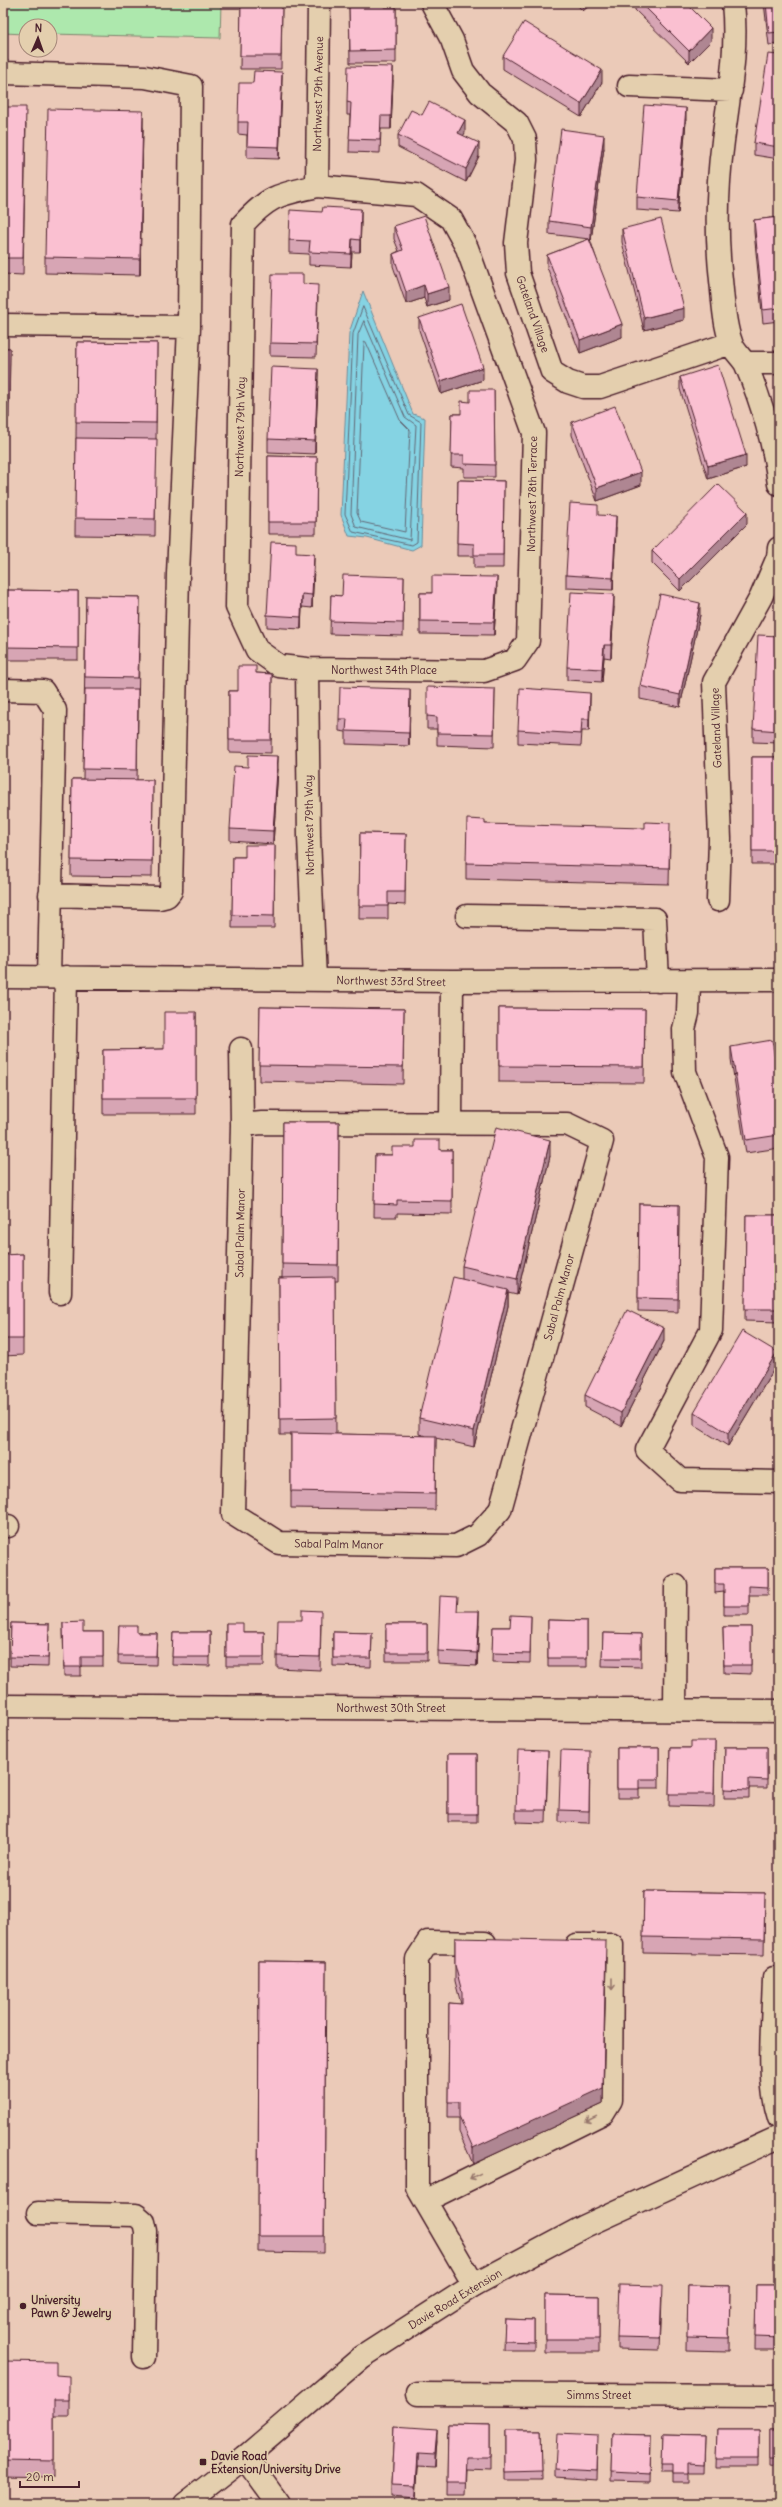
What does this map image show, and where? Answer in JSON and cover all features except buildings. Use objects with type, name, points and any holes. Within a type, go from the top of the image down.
[{"type":"street","name":"Northwest 79th Avenue","points":[[317,186],[319,3]]},
{"type":"street","name":"Gateland Village","points":[[432,3],[452,40],[463,71],[480,93],[517,123],[525,138],[526,160],[516,242],[518,273],[552,372],[568,382],[583,387],[600,387],[731,343]]},
{"type":"street","points":[[733,3],[736,24],[732,90],[723,142],[719,196],[721,279],[731,343],[745,363],[775,453],[779,484]]},
{"type":"street","points":[[3,73],[145,77],[191,86],[189,327],[178,574],[171,891],[167,896],[159,898],[50,896]]},
{"type":"street","points":[[629,86],[732,90]]},
{"type":"street","name":"Northwest 79th Way","points":[[257,650],[237,607],[243,224],[259,207],[275,196],[317,186],[416,195],[451,219]]},
{"type":"street","name":"Northwest 78th Terrace","points":[[451,219],[467,248],[534,433],[528,641],[514,660]]},
{"type":"street","points":[[3,325],[189,327]]},
{"type":"street","points":[[745,363],[779,363]]},
{"type":"street","name":"Gateland Village","points":[[718,900],[720,839],[714,682],[761,597],[778,557],[779,548]]},
{"type":"street","name":"Northwest 34th Place","points":[[257,650],[279,666],[307,669],[484,671],[514,660]]},
{"type":"street","name":"Northwest 79th Way","points":[[307,669],[309,837],[315,980]]},
{"type":"street","points":[[3,690],[43,691],[56,710],[50,896],[58,977],[60,1293]]},
{"type":"street","points":[[467,916],[655,919],[658,981]]},
{"type":"street","name":"Northwest 33rd Street","points":[[3,977],[452,981],[779,980]]},
{"type":"street","points":[[451,1124],[452,981]]},
{"type":"street","points":[[689,981],[688,1013],[684,1029],[685,1072],[717,1157],[711,1330],[647,1450],[680,1480],[779,1482]]},
{"type":"street","points":[[241,1049],[242,1126]]},
{"type":"street","name":"Sabal Palm Manor","points":[[262,1123],[451,1124],[567,1124],[602,1141],[500,1510],[478,1535],[456,1546],[279,1543],[233,1514],[242,1126],[262,1123]]},
{"type":"street","points":[[675,1709],[676,1586]]},
{"type":"street","name":"Northwest 30th Street","points":[[3,1706],[675,1709],[779,1711]]},
{"type":"street","points":[[474,2285],[417,2187],[417,1959],[428,1942],[504,1944]]},
{"type":"street","points":[[425,2201],[603,2113],[611,2100],[612,1945],[558,1944]]},
{"type":"street","points":[[774,1978],[772,2056],[775,2106],[779,2118]]},
{"type":"street","name":"Davie Road Extension","points":[[185,2504],[245,2457],[362,2357],[474,2285],[585,2226],[779,2137]]},
{"type":"street","points":[[38,2213],[136,2215],[144,2222],[146,2231],[144,2358]]},
{"type":"street","name":"Simms Street","points":[[418,2394],[779,2396]]},
{"type":"street","points":[[245,2457],[279,2504]]},
{"type":"green space","points":[[3,3],[221,3],[220,38],[58,34],[58,18],[18,18],[18,34],[3,33]]},
{"type":"water","points":[[363,291],[413,414],[425,418],[421,545],[412,550],[367,538],[349,536],[341,515],[349,333]]},
{"type":"place","name":"University Pawn & Jewelry","points":[[23,2306]]},
{"type":"place","name":"Davie Road Extension/University Drive","points":[[203,2462]]}]
